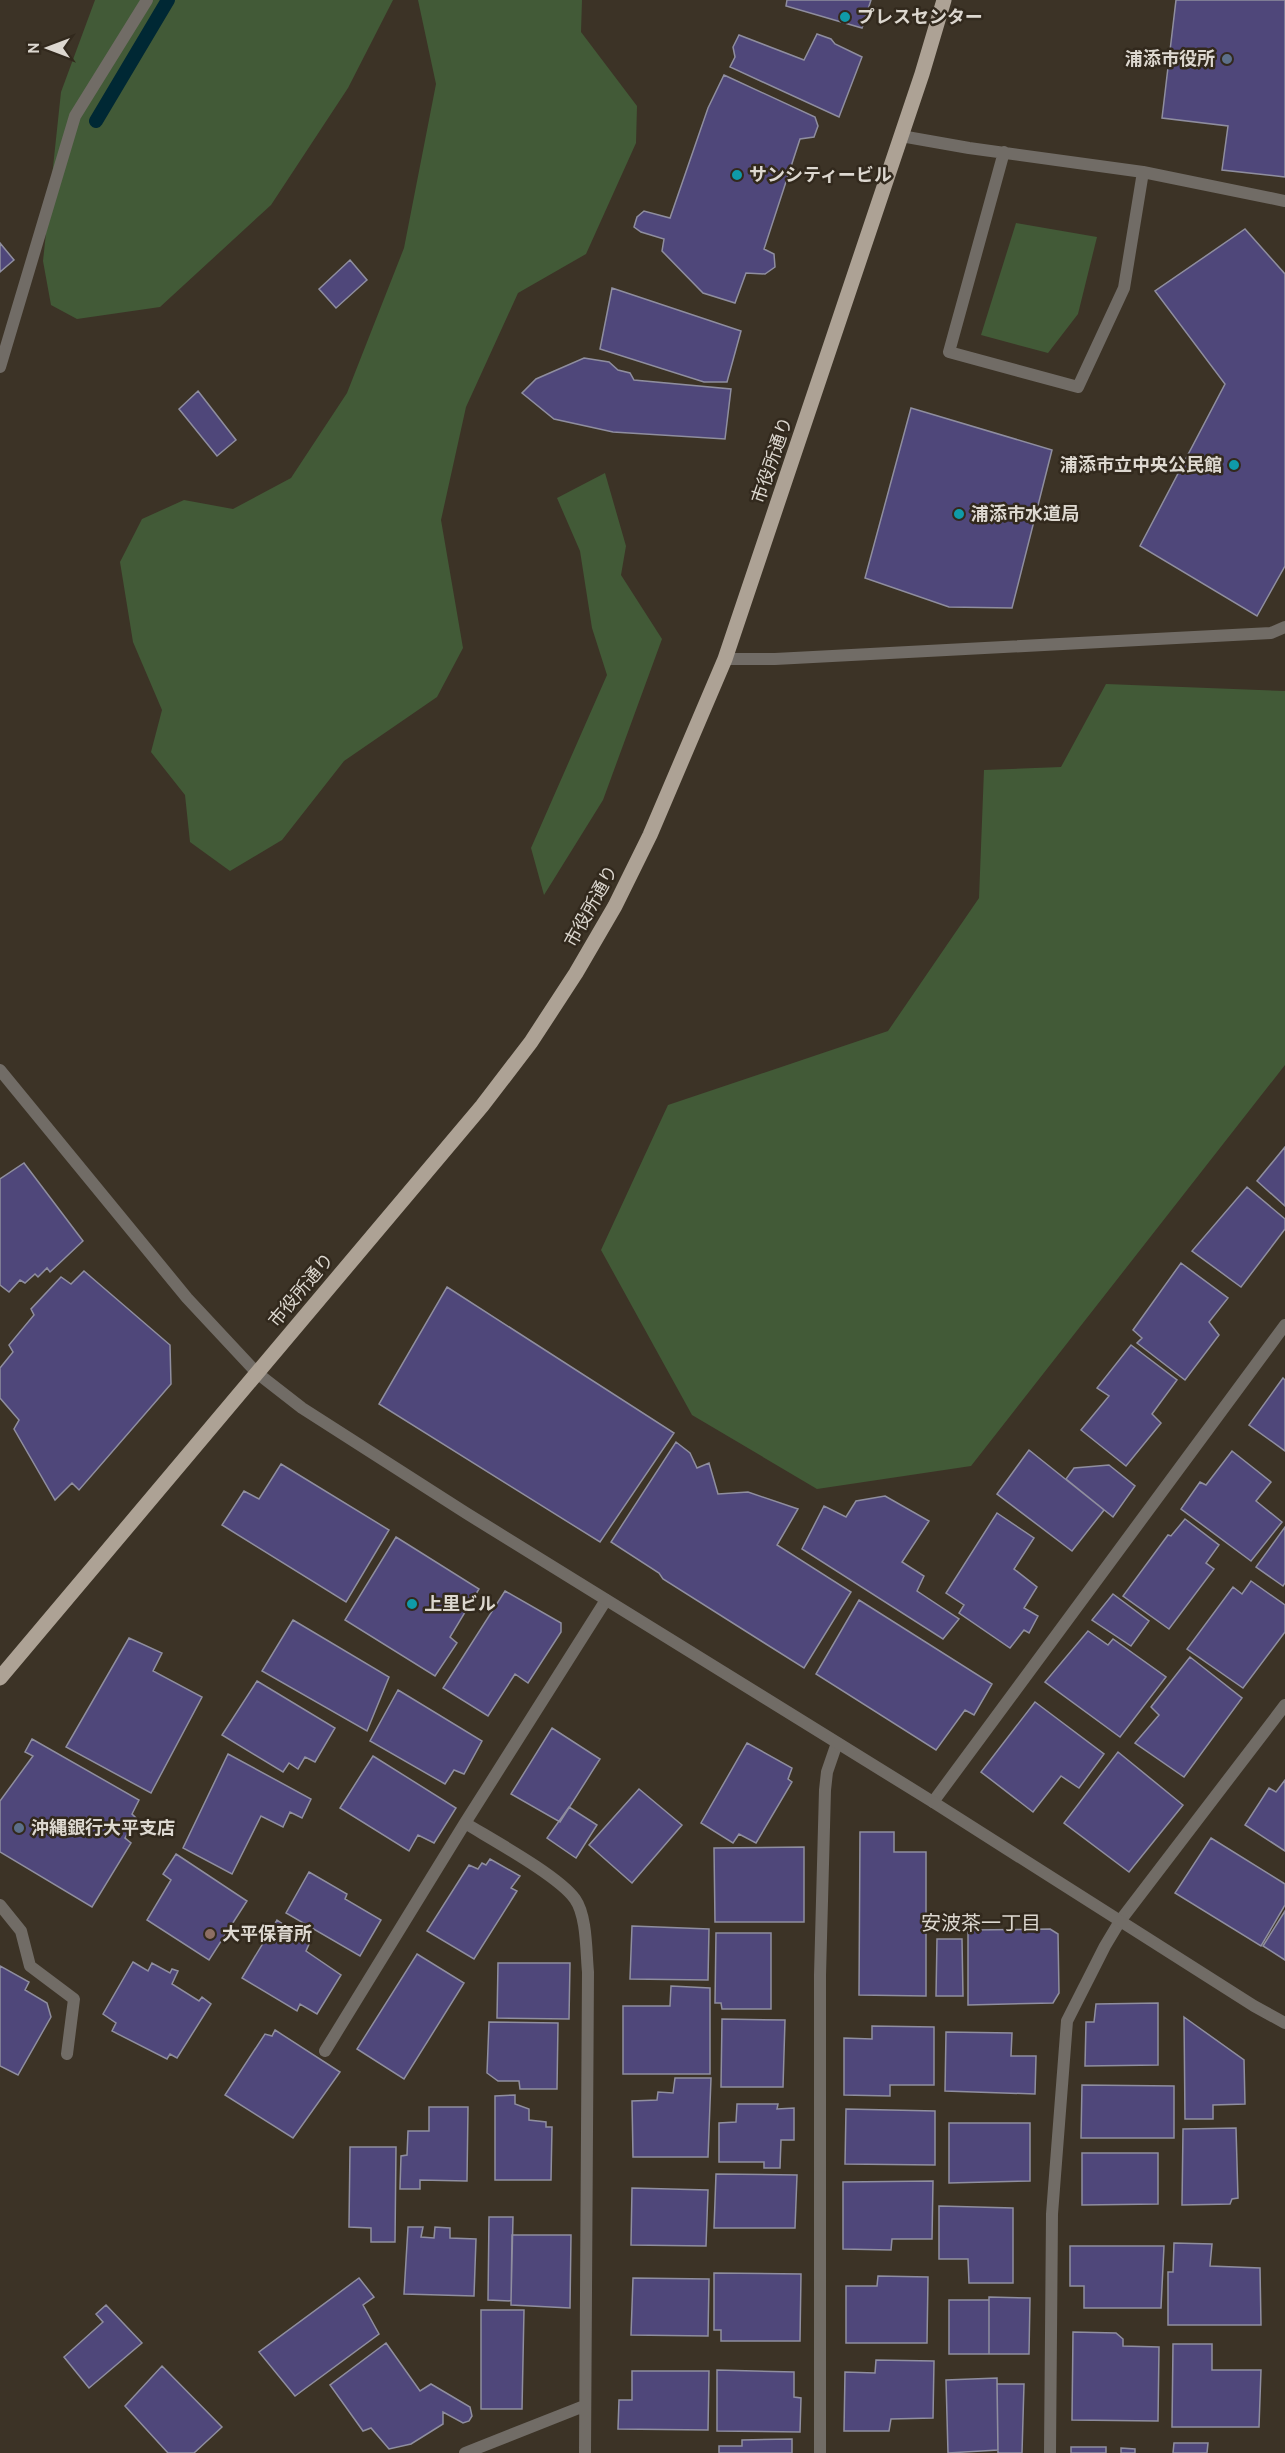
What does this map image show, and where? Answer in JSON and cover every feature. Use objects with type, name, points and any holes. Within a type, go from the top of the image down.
[{"type":"main road","name":"市役所通り","points":[[0,1677],[482,1106],[531,1042],[576,973],[615,906],[650,836],[725,659],[901,136],[944,0]]},
{"type":"street","points":[[0,367],[75,116],[147,0]]},
{"type":"street","points":[[901,136],[1143,172],[1285,201]]},
{"type":"street","points":[[1004,152],[949,352],[1078,387],[1124,288],[1143,172]]},
{"type":"street","points":[[725,659],[776,659],[1270,633],[1285,627]]},
{"type":"street","points":[[0,1070],[186,1298],[257,1373],[302,1408],[606,1600],[933,1802],[1254,2006],[1285,2023]]},
{"type":"street","points":[[933,1802],[1285,1325]]},
{"type":"street","points":[[325,2051],[606,1600]]},
{"type":"street","points":[[1050,2453],[1052,2214],[1067,2021],[1120,1921],[1285,1705]]},
{"type":"street","points":[[820,2453],[821,1964],[825,1790],[827,1772],[837,1743]]},
{"type":"street","points":[[465,1823],[553,1879],[576,1900],[583,1923],[588,1972],[585,2453]]},
{"type":"street","points":[[0,1905],[21,1931],[30,1966],[74,1999],[67,2054]]},
{"type":"street","points":[[465,2453],[584,2406]]},
{"type":"green space","points":[[95,0],[393,0],[348,88],[271,205],[160,307],[77,319],[51,305],[43,261],[61,92]]},
{"type":"green space","points":[[418,0],[582,0],[581,32],[637,106],[636,143],[586,254],[518,293],[466,407],[441,520],[463,648],[437,697],[344,761],[282,840],[230,871],[190,842],[185,795],[151,752],[162,710],[133,642],[120,562],[142,519],[184,500],[233,509],[291,478],[347,393],[404,248],[436,84]]},
{"type":"green space","points":[[1016,223],[1097,237],[1078,314],[1048,353],[981,335]]},
{"type":"green space","points":[[605,473],[626,546],[621,575],[662,639],[603,800],[544,895],[531,848],[607,675],[592,628],[580,551],[557,498]]},
{"type":"green space","points":[[1106,684],[1285,691],[1285,1065],[971,1466],[817,1489],[692,1415],[601,1250],[668,1105],[888,1031],[979,898],[984,770],[1061,767]]},
{"type":"building","name":"プレスセンター","points":[[787,0],[871,0],[862,28],[786,6]]},
{"type":"building","name":"浦添市役所","points":[[1176,0],[1285,0],[1285,177],[1222,170],[1228,126],[1162,118]]},
{"type":"building","points":[[817,34],[831,39],[835,44],[862,57],[839,117],[730,67],[735,57],[733,47],[739,35],[804,60]]},
{"type":"building","name":"サンシティービル","points":[[724,75],[815,117],[818,126],[814,137],[800,139],[764,249],[774,254],[775,267],[765,274],[746,273],[735,303],[703,293],[662,251],[664,239],[641,232],[634,227],[637,217],[644,211],[670,218],[708,108]]},
{"type":"building","name":"浦添市立中央公民館","points":[[1245,229],[1285,274],[1285,566],[1257,616],[1140,546],[1225,384],[1155,291]]},
{"type":"building","points":[[0,243],[14,260],[0,272]]},
{"type":"building","points":[[350,260],[367,280],[336,308],[319,289]]},
{"type":"building","points":[[612,288],[741,331],[727,382],[704,382],[600,349]]},
{"type":"building","points":[[584,358],[609,362],[618,370],[630,373],[634,380],[731,389],[725,439],[613,432],[554,419],[522,393],[536,379]]},
{"type":"building","points":[[198,391],[236,440],[217,456],[179,409]]},
{"type":"building","name":"浦添市水道局","points":[[911,408],[1052,450],[1012,608],[949,607],[865,578]]},
{"type":"building","points":[[1285,1147],[1285,1206],[1257,1181]]},
{"type":"building","points":[[24,1163],[83,1241],[50,1272],[47,1268],[38,1277],[35,1274],[25,1283],[20,1280],[9,1292],[0,1285],[0,1179]]},
{"type":"building","points":[[1247,1187],[1285,1219],[1285,1229],[1241,1287],[1192,1251]]},
{"type":"building","points":[[1181,1263],[1228,1298],[1209,1322],[1219,1335],[1185,1380],[1137,1343],[1142,1338],[1133,1330]]},
{"type":"building","points":[[84,1271],[170,1345],[171,1384],[79,1490],[72,1483],[55,1500],[14,1429],[19,1420],[0,1398],[0,1368],[13,1352],[9,1345],[34,1315],[31,1309],[61,1277],[71,1284]]},
{"type":"building","points":[[447,1287],[674,1433],[600,1542],[379,1404]]},
{"type":"building","points":[[1131,1345],[1177,1380],[1152,1414],[1161,1423],[1126,1466],[1081,1430],[1109,1396],[1097,1388]]},
{"type":"building","points":[[1283,1378],[1285,1380],[1285,1451],[1249,1425]]},
{"type":"building","points":[[676,1442],[690,1453],[697,1468],[709,1463],[718,1494],[748,1492],[798,1509],[777,1545],[851,1592],[804,1668],[663,1579],[659,1573],[611,1542]]},
{"type":"building","points":[[1029,1450],[1104,1510],[1072,1551],[997,1494]]},
{"type":"building","points":[[1232,1451],[1271,1482],[1256,1501],[1282,1522],[1251,1561],[1181,1509],[1200,1482],[1206,1485]]},
{"type":"building","points":[[281,1464],[389,1530],[346,1602],[222,1525],[244,1491],[259,1499]]},
{"type":"building","points":[[1109,1465],[1135,1486],[1113,1517],[1066,1479],[1074,1468]]},
{"type":"building","points":[[885,1496],[929,1521],[902,1562],[924,1576],[917,1591],[959,1619],[943,1639],[802,1549],[824,1506],[846,1517],[856,1501]]},
{"type":"building","points":[[997,1513],[1034,1538],[1014,1569],[1037,1587],[1024,1608],[1038,1616],[1029,1633],[1024,1630],[1010,1648],[959,1613],[964,1605],[946,1593]]},
{"type":"building","points":[[1185,1519],[1219,1545],[1206,1563],[1214,1569],[1169,1629],[1123,1596],[1168,1535],[1171,1536]]},
{"type":"building","points":[[1285,1527],[1285,1583],[1283,1586],[1256,1567]]},
{"type":"building","name":"上里ビル","points":[[396,1537],[479,1589],[450,1637],[457,1643],[435,1676],[345,1620]]},
{"type":"building","points":[[1251,1581],[1285,1605],[1285,1632],[1243,1688],[1187,1649],[1233,1587],[1242,1594]]},
{"type":"building","points":[[505,1591],[561,1623],[561,1632],[528,1683],[515,1674],[488,1716],[443,1688]]},
{"type":"building","points":[[1113,1594],[1149,1621],[1131,1646],[1092,1620]]},
{"type":"building","points":[[859,1600],[992,1684],[974,1715],[965,1710],[936,1750],[816,1674]]},
{"type":"building","points":[[293,1620],[389,1677],[367,1731],[262,1671]]},
{"type":"building","points":[[1088,1631],[1108,1645],[1113,1639],[1166,1677],[1120,1737],[1045,1682]]},
{"type":"building","points":[[129,1638],[162,1653],[153,1671],[202,1697],[151,1793],[66,1747]]},
{"type":"building","points":[[1190,1657],[1242,1698],[1184,1777],[1135,1743],[1159,1715],[1151,1707]]},
{"type":"building","points":[[257,1681],[335,1728],[315,1762],[305,1757],[298,1769],[289,1763],[283,1772],[222,1735]]},
{"type":"building","points":[[398,1690],[482,1741],[464,1774],[454,1770],[445,1784],[370,1741]]},
{"type":"building","points":[[1035,1702],[1104,1754],[1079,1788],[1061,1776],[1033,1812],[981,1772]]},
{"type":"building","points":[[552,1728],[600,1759],[560,1822],[511,1794]]},
{"type":"building","points":[[32,1739],[139,1800],[132,1814],[136,1818],[125,1838],[131,1843],[92,1907],[0,1852],[0,1801],[33,1756],[25,1752]]},
{"type":"building","points":[[747,1743],[792,1768],[788,1779],[792,1782],[756,1843],[739,1834],[733,1843],[701,1823]]},
{"type":"building","points":[[1118,1752],[1183,1805],[1129,1872],[1064,1823]]},
{"type":"building","points":[[228,1754],[311,1799],[302,1818],[290,1812],[283,1827],[261,1816],[232,1874],[183,1848]]},
{"type":"building","points":[[373,1756],[456,1808],[434,1843],[418,1835],[409,1851],[340,1808]]},
{"type":"building","points":[[1285,1780],[1285,1851],[1245,1825],[1269,1788],[1276,1792]]},
{"type":"building","points":[[639,1789],[682,1825],[632,1883],[589,1845]]},
{"type":"building","points":[[569,1807],[597,1825],[576,1858],[547,1838]]},
{"type":"building","points":[[860,1832],[894,1832],[894,1852],[926,1852],[926,1996],[859,1995]]},
{"type":"building","points":[[1211,1838],[1285,1884],[1285,1905],[1261,1946],[1175,1893]]},
{"type":"building","points":[[804,1847],[804,1922],[715,1922],[714,1848]]},
{"type":"building","points":[[176,1854],[247,1901],[209,1960],[147,1920],[171,1880],[163,1874]]},
{"type":"building","points":[[490,1859],[520,1876],[511,1888],[517,1891],[474,1959],[427,1931],[469,1865],[478,1869],[482,1863],[486,1865]]},
{"type":"building","points":[[309,1872],[347,1894],[345,1899],[381,1920],[360,1956],[286,1913]]},
{"type":"building","points":[[1285,1911],[1285,1960],[1263,1946]]},
{"type":"building","points":[[277,1920],[310,1942],[306,1951],[341,1975],[317,2014],[300,2004],[297,2011],[242,1978]]},
{"type":"building","points":[[632,1926],[709,1929],[708,1980],[630,1979]]},
{"type":"building","points":[[1050,1929],[1058,1934],[1059,1993],[1053,2003],[968,2005],[968,1930]]},
{"type":"building","points":[[716,1933],[771,1933],[771,2009],[722,2009],[721,2003],[715,2003]]},
{"type":"building","points":[[937,1939],[962,1939],[963,1996],[936,1996]]},
{"type":"building","points":[[417,1954],[464,1983],[404,2079],[357,2049]]},
{"type":"building","points":[[133,1962],[148,1971],[152,1963],[170,1973],[172,1969],[178,1971],[172,1984],[199,2001],[202,1997],[211,2004],[177,2058],[170,2054],[167,2059],[112,2031],[116,2023],[103,2014]]},
{"type":"building","points":[[498,1963],[570,1963],[569,2019],[497,2018]]},
{"type":"building","points":[[0,1966],[29,1982],[25,1990],[47,2003],[51,2017],[18,2075],[0,2066]]},
{"type":"building","points":[[671,1986],[710,1988],[710,2074],[623,2074],[623,2006],[670,2006]]},
{"type":"building","points":[[1158,2003],[1158,2065],[1085,2066],[1086,2022],[1094,2022],[1096,2004]]},
{"type":"building","points":[[1184,2017],[1244,2060],[1245,2104],[1213,2105],[1213,2119],[1185,2119]]},
{"type":"building","points":[[722,2019],[785,2020],[783,2087],[721,2087]]},
{"type":"building","points":[[489,2022],[558,2023],[557,2089],[520,2089],[519,2081],[498,2081],[487,2073]]},
{"type":"building","points":[[872,2026],[934,2027],[934,2085],[890,2085],[890,2096],[844,2095],[844,2038],[872,2039]]},
{"type":"building","points":[[275,2030],[340,2072],[293,2138],[225,2095],[265,2034],[272,2036]]},
{"type":"building","points":[[946,2032],[1012,2033],[1011,2056],[1036,2056],[1035,2094],[945,2091]]},
{"type":"building","points":[[675,2078],[711,2078],[708,2157],[633,2157],[632,2101],[657,2100],[658,2092],[673,2093]]},
{"type":"building","points":[[1082,2085],[1174,2086],[1174,2138],[1081,2138]]},
{"type":"building","points":[[515,2095],[515,2104],[529,2109],[529,2120],[546,2122],[546,2127],[552,2127],[551,2180],[495,2180],[495,2096]]},
{"type":"building","points":[[737,2104],[778,2104],[777,2109],[794,2108],[794,2140],[781,2140],[780,2168],[764,2168],[764,2162],[719,2162],[719,2123],[736,2122]]},
{"type":"building","points":[[429,2107],[468,2107],[467,2181],[420,2180],[420,2189],[400,2189],[401,2156],[407,2155],[408,2131],[429,2131]]},
{"type":"building","points":[[846,2109],[935,2111],[935,2165],[845,2164]]},
{"type":"building","points":[[949,2123],[1030,2123],[1030,2181],[949,2183]]},
{"type":"building","points":[[1236,2128],[1238,2198],[1232,2199],[1230,2204],[1182,2205],[1183,2129]]},
{"type":"building","points":[[350,2147],[396,2147],[395,2242],[371,2242],[371,2228],[349,2227]]},
{"type":"building","points":[[1082,2153],[1158,2153],[1158,2204],[1082,2205]]},
{"type":"building","points":[[716,2174],[797,2175],[795,2228],[714,2228]]},
{"type":"building","points":[[933,2181],[932,2239],[892,2239],[891,2250],[843,2249],[843,2182]]},
{"type":"building","points":[[632,2188],[708,2190],[706,2246],[631,2245]]},
{"type":"building","points":[[939,2206],[1013,2208],[1013,2283],[969,2283],[968,2259],[939,2259]]},
{"type":"building","points":[[489,2217],[513,2217],[511,2301],[488,2300]]},
{"type":"building","points":[[408,2227],[423,2227],[421,2237],[434,2238],[435,2227],[450,2228],[450,2238],[476,2239],[474,2296],[404,2294]]},
{"type":"building","points":[[512,2235],[571,2235],[570,2308],[511,2305]]},
{"type":"building","points":[[1174,2243],[1212,2244],[1210,2266],[1260,2268],[1261,2325],[1168,2325],[1168,2272],[1173,2272]]},
{"type":"building","points":[[1070,2246],[1164,2246],[1161,2308],[1084,2308],[1084,2286],[1070,2286]]},
{"type":"building","points":[[714,2273],[801,2274],[800,2341],[721,2341],[721,2330],[714,2330]]},
{"type":"building","points":[[878,2276],[928,2277],[927,2343],[846,2343],[846,2286],[877,2286]]},
{"type":"building","points":[[359,2278],[374,2297],[363,2305],[379,2334],[295,2396],[259,2352]]},
{"type":"building","points":[[633,2278],[709,2279],[708,2336],[631,2335]]},
{"type":"building","points":[[989,2297],[1030,2298],[1029,2354],[989,2354]]},
{"type":"building","points":[[949,2300],[989,2300],[989,2354],[949,2354]]},
{"type":"building","points":[[106,2305],[142,2343],[89,2388],[64,2357],[103,2322],[96,2314]]},
{"type":"building","points":[[481,2310],[524,2310],[522,2409],[481,2409]]},
{"type":"building","points":[[1073,2332],[1116,2333],[1123,2339],[1123,2346],[1159,2347],[1158,2421],[1072,2420]]},
{"type":"building","points":[[386,2343],[420,2391],[431,2384],[470,2407],[472,2416],[469,2421],[463,2423],[443,2412],[443,2424],[411,2444],[389,2449],[371,2428],[363,2431],[330,2385]]},
{"type":"building","points":[[1173,2344],[1212,2344],[1212,2370],[1261,2370],[1259,2427],[1172,2427]]},
{"type":"building","points":[[876,2360],[934,2361],[933,2418],[891,2419],[889,2431],[844,2431],[845,2372],[875,2373]]},
{"type":"building","points":[[162,2366],[222,2427],[194,2453],[168,2453],[125,2406]]},
{"type":"building","points":[[717,2370],[794,2372],[794,2397],[801,2398],[800,2432],[717,2431]]},
{"type":"building","points":[[632,2371],[709,2371],[708,2430],[618,2429],[619,2400],[632,2400]]},
{"type":"building","points":[[997,2378],[998,2450],[948,2453],[946,2380]]},
{"type":"building","points":[[997,2384],[1024,2384],[1022,2453],[998,2453]]},
{"type":"building","points":[[792,2439],[792,2453],[719,2453],[719,2446],[742,2446],[742,2440]]},
{"type":"building","points":[[1174,2443],[1208,2443],[1207,2453],[1173,2453]]},
{"type":"building","points":[[1071,2447],[1106,2447],[1106,2453],[1071,2453]]},
{"type":"building","points":[[1121,2448],[1135,2449],[1135,2453],[1121,2453]]},
{"type":"waterway","points":[[96,121],[168,0]]},
{"type":"place","name":"プレスセンター","points":[[845,17]]},
{"type":"place","name":"浦添市役所","points":[[1227,59]]},
{"type":"place","name":"サンシティービル","points":[[737,175]]},
{"type":"place","name":"浦添市立中央公民館","points":[[1234,465]]},
{"type":"place","name":"浦添市水道局","points":[[959,514]]},
{"type":"place","name":"上里ビル","points":[[412,1604]]},
{"type":"place","name":"沖縄銀行大平支店","points":[[19,1828]]},
{"type":"place","name":"大平保育所","points":[[210,1934]]},
{"type":"district","name":"安波茶一丁目","points":[[981,1923]]}]
